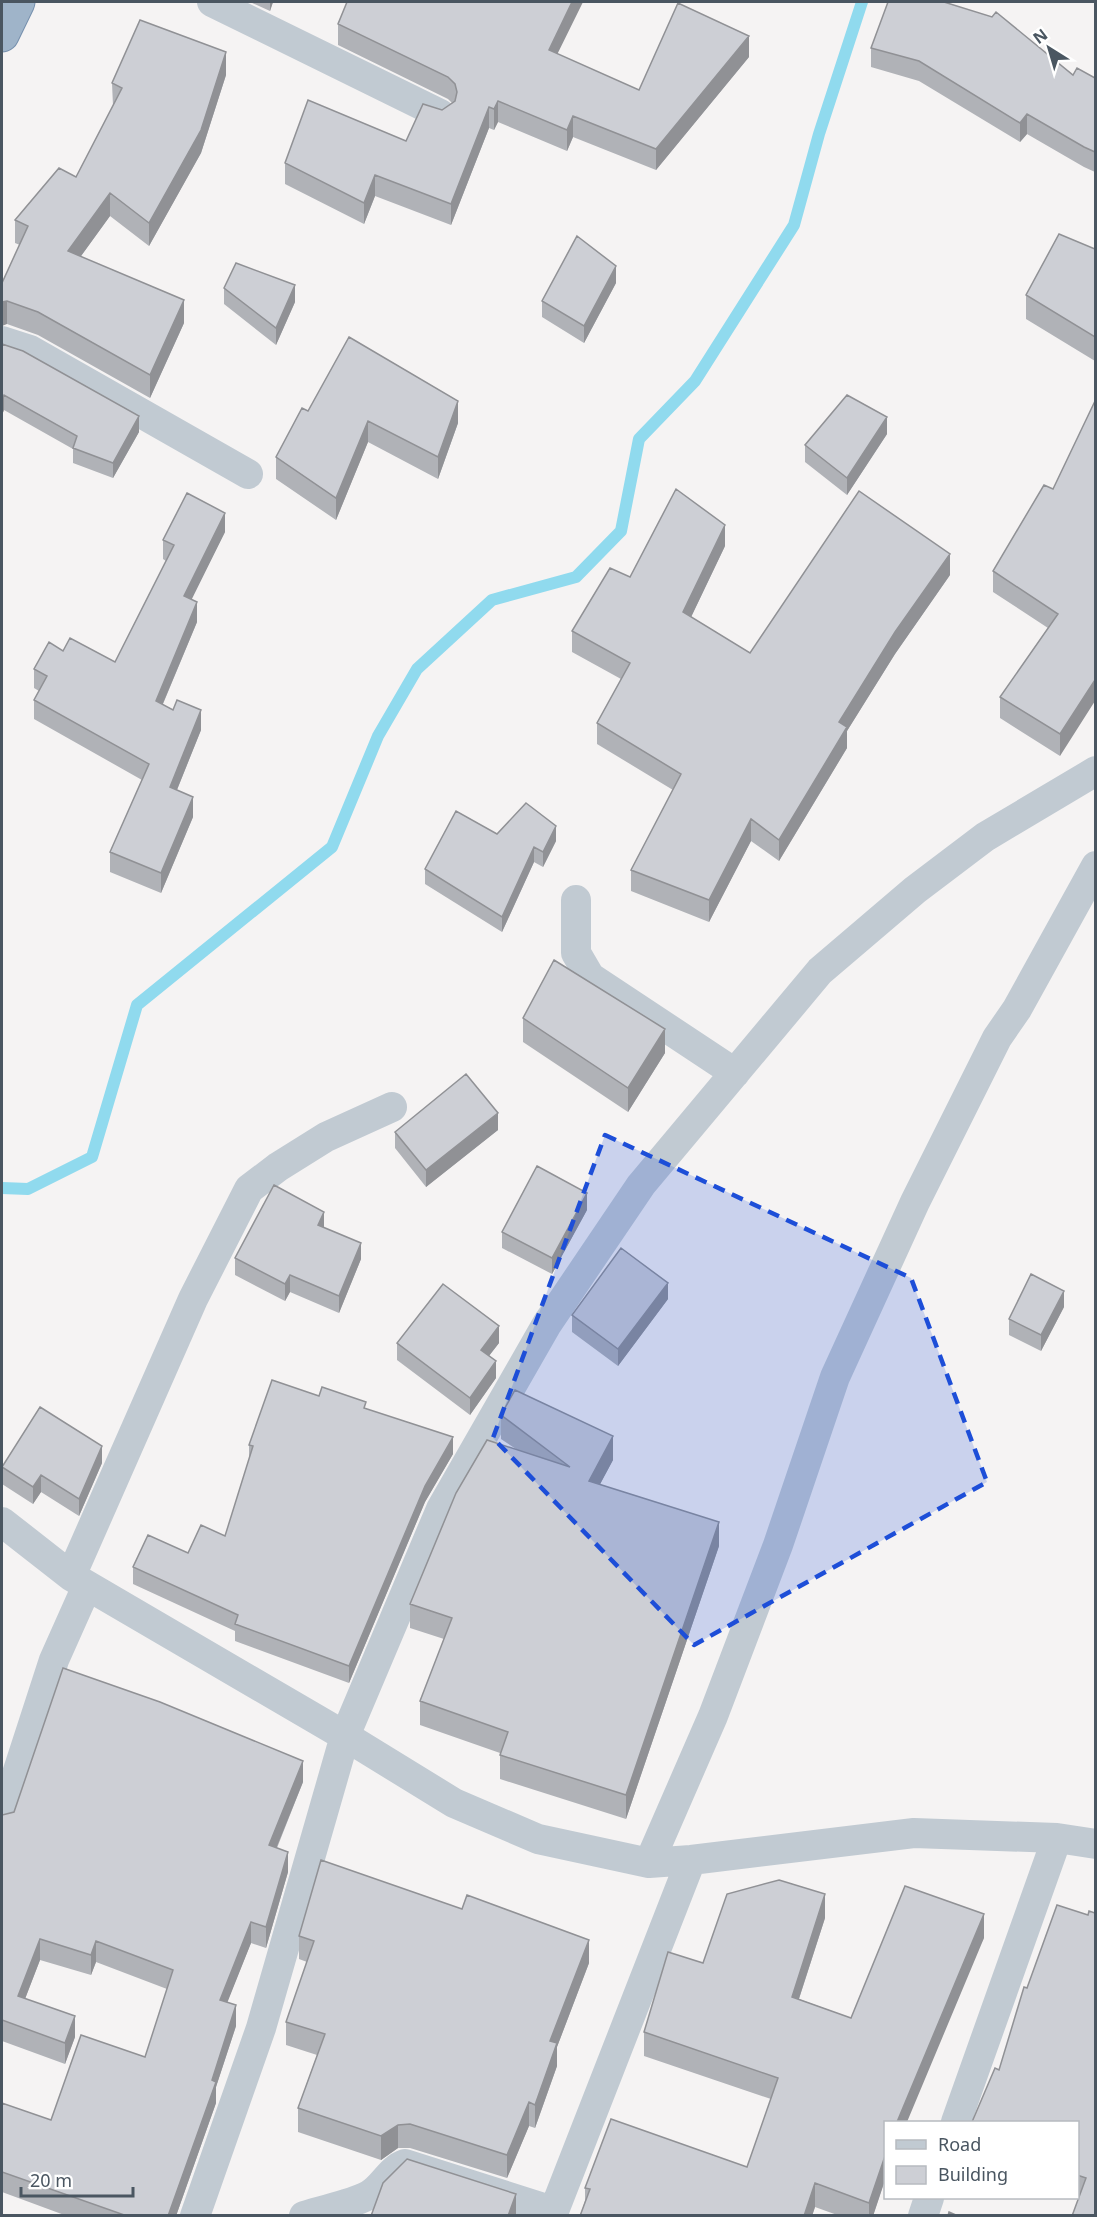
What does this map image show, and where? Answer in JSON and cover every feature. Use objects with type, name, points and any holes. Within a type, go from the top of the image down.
[{"type":"highway","points":[[2,35],[18,2]]},
{"type":"street","points":[[212,2],[440,114]]},
{"type":"street","points":[[2,341],[30,350],[248,474]]},
{"type":"street","points":[[195,2216],[261,2028],[345,1736],[441,1509],[541,1334],[641,1185],[819,971],[897,905],[985,837],[1095,771]]},
{"type":"street","points":[[650,1863],[713,1716],[778,1545],[835,1377],[915,1202],[997,1038],[1017,1009],[1095,866]]},
{"type":"street","points":[[576,900],[576,953],[590,977],[735,1073]]},
{"type":"street","points":[[2,1820],[80,1581],[193,1299],[249,1189],[278,1167],[326,1137],[392,1107]]},
{"type":"street","points":[[2,1522],[80,1581],[345,1736],[454,1803],[537,1839],[650,1863],[914,1833],[1057,1838],[1095,1844]]},
{"type":"street","points":[[956,2121],[1057,1838]]},
{"type":"street","points":[[304,2216],[368,2195],[380,2187],[395,2169],[405,2164],[552,2213],[691,1860]]},
{"type":"street","points":[[923,2216],[929,2199]]},
{"type":"highlighted area","points":[[605,1135],[911,1278],[987,1482],[694,1645],[493,1438]]},
{"type":"building","points":[[347,2],[572,2],[549,50],[639,90],[678,3],[749,36],[656,149],[573,116],[567,130],[498,101],[494,109],[489,107],[451,204],[375,175],[364,203],[285,163],[308,100],[406,141],[423,104],[442,110],[455,101],[457,92],[455,84],[448,77],[338,24]]},
{"type":"building","points":[[888,2],[944,2],[992,17],[996,12],[1073,75],[1077,68],[1095,78],[1095,152],[1027,114],[1020,123],[919,61],[871,48]]},
{"type":"building","points":[[140,20],[226,52],[201,130],[149,223],[110,193],[68,251],[184,300],[150,375],[38,312],[7,301],[2,302],[2,283],[28,226],[15,220],[59,168],[76,177],[122,88],[112,83]]},
{"type":"building","points":[[1059,234],[1095,249],[1095,337],[1026,295]]},
{"type":"building","points":[[577,236],[616,266],[584,326],[542,301]]},
{"type":"building","points":[[236,263],[295,285],[276,328],[224,288]]},
{"type":"building","points":[[349,337],[458,401],[438,457],[368,421],[336,498],[276,457],[302,408],[308,411]]},
{"type":"building","points":[[2,344],[23,351],[139,416],[113,463],[73,448],[77,436],[4,395],[2,400]]},
{"type":"building","points":[[847,395],[887,417],[847,478],[805,445]]},
{"type":"building","points":[[1095,401],[1095,680],[1060,734],[1000,697],[1058,614],[993,571],[1044,485],[1053,489]]},
{"type":"building","points":[[676,489],[725,525],[683,612],[750,653],[859,491],[950,554],[895,632],[839,722],[847,727],[779,840],[751,819],[709,900],[631,870],[681,774],[597,723],[630,663],[572,631],[610,568],[630,577]]},
{"type":"building","points":[[187,493],[225,513],[184,596],[197,602],[156,701],[173,710],[177,700],[201,710],[170,787],[193,797],[161,873],[110,852],[149,764],[34,700],[47,676],[34,669],[49,642],[63,651],[70,638],[115,662],[174,545],[163,540]]},
{"type":"building","points":[[526,803],[556,826],[543,852],[534,847],[502,917],[425,869],[456,811],[497,834]]},
{"type":"building","points":[[554,960],[665,1029],[628,1088],[523,1018]]},
{"type":"building","points":[[466,1074],[498,1113],[426,1170],[395,1132]]},
{"type":"building","points":[[537,1166],[587,1193],[552,1258],[502,1232]]},
{"type":"building","points":[[274,1185],[324,1212],[318,1225],[361,1243],[339,1296],[290,1275],[285,1284],[235,1258]]},
{"type":"building","points":[[621,1248],[668,1283],[618,1349],[572,1315]]},
{"type":"building","points":[[1031,1274],[1064,1291],[1041,1335],[1009,1319]]},
{"type":"building","points":[[443,1284],[499,1326],[481,1350],[496,1361],[470,1398],[397,1343]]},
{"type":"building","points":[[272,1380],[319,1396],[322,1387],[366,1402],[364,1408],[453,1437],[425,1486],[349,1666],[235,1624],[238,1615],[133,1567],[148,1535],[188,1553],[201,1525],[225,1536],[253,1446],[249,1445]]},
{"type":"building","points":[[515,1390],[613,1436],[589,1481],[719,1522],[626,1795],[500,1755],[508,1732],[420,1701],[452,1618],[410,1604],[456,1493],[487,1440],[570,1467],[501,1415]]},
{"type":"building","points":[[40,1407],[102,1446],[79,1499],[41,1475],[33,1487],[2,1467]]},
{"type":"building","points":[[63,1668],[160,1702],[303,1761],[269,1845],[288,1852],[266,1927],[251,1922],[220,2000],[236,2005],[212,2080],[216,2082],[168,2216],[127,2216],[2,2172],[2,2103],[51,2120],[81,2035],[145,2057],[173,1970],[96,1941],[91,1955],[40,1939],[18,1996],[75,2016],[65,2043],[2,2020],[2,1815],[14,1812]]},
{"type":"building","points":[[321,1860],[462,1909],[467,1895],[589,1940],[550,2041],[557,2043],[535,2105],[529,2102],[507,2155],[410,2124],[398,2125],[381,2136],[298,2108],[325,2034],[286,2022],[314,1941],[299,1936]]},
{"type":"building","points":[[779,1880],[825,1894],[792,1997],[851,2018],[905,1886],[984,1914],[897,2121],[884,2121],[884,2159],[869,2203],[815,2183],[804,2216],[580,2216],[590,2189],[585,2188],[611,2119],[747,2167],[778,2078],[644,2032],[668,1952],[703,1963],[727,1894]]},
{"type":"building","points":[[1057,1905],[1088,1915],[1089,1911],[1095,1913],[1095,2216],[1072,2216],[1086,2178],[1079,2176],[1079,2121],[972,2121],[995,2068],[999,2070],[1024,1987],[1027,1988]]},
{"type":"building","points":[[407,2159],[516,2194],[508,2216],[371,2216],[383,2183]]},
{"type":"waterway","points":[[2,1188],[28,1189],[92,1157],[137,1005],[332,847],[378,736],[417,669],[492,600],[576,577],[621,531],[639,439],[695,381],[794,225],[819,134],[862,2]]}]
